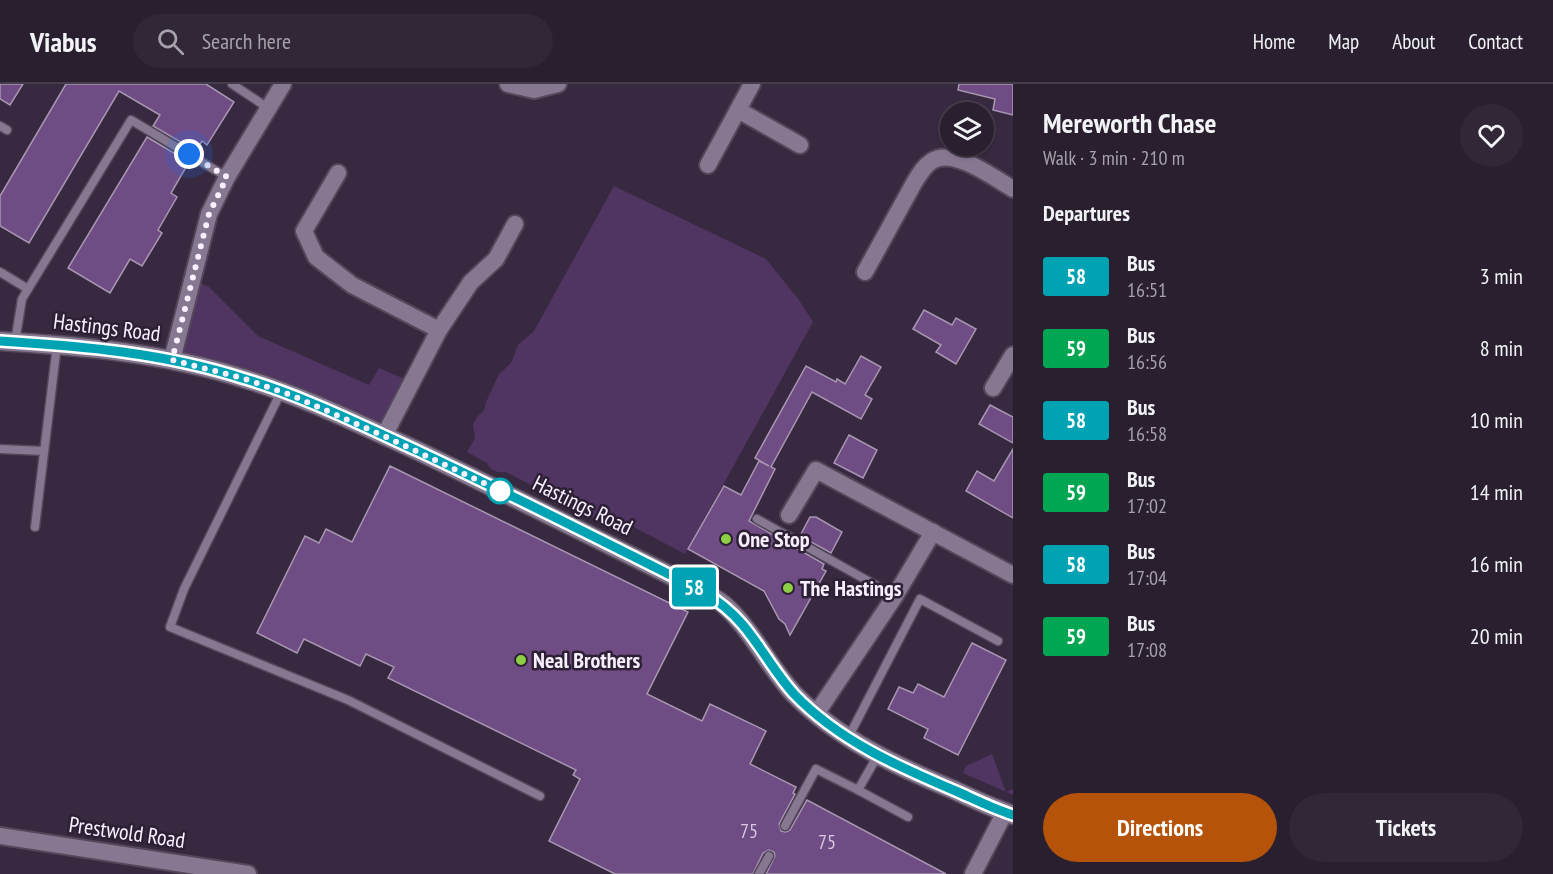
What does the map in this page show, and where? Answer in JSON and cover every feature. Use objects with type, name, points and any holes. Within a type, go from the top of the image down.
[{"type":"street","points":[[172,360],[209,214],[227,177],[283,84]]},
{"type":"street","points":[[508,84],[534,90],[558,84]]},
{"type":"street","points":[[708,165],[752,84]]},
{"type":"street","points":[[738,110],[800,145]]},
{"type":"street","points":[[865,272],[914,183],[922,170],[933,160],[947,156],[963,161],[1013,189]]},
{"type":"street","points":[[338,173],[304,231],[316,257],[352,285],[439,330]]},
{"type":"street","points":[[384,436],[439,330],[471,282],[496,259],[515,224]]},
{"type":"street","name":"Hastings Road","points":[[8,341],[87,347],[172,360],[242,378],[281,392],[467,474],[723,604],[743,625],[774,671],[816,714],[848,738],[878,755],[1009,813]]},
{"type":"street","points":[[993,388],[1013,355]]},
{"type":"street","points":[[789,515],[816,470],[1013,575]]},
{"type":"street","points":[[816,714],[895,596],[933,532]]},
{"type":"street","points":[[973,874],[1009,813]]},
{"type":"street","name":"Prestwold Road","points":[[0,836],[248,874]]},
{"type":"lane","points":[[232,84],[268,108]]},
{"type":"lane","points":[[8,341],[22,299],[131,120],[227,177]]},
{"type":"lane","points":[[0,272],[28,289]]},
{"type":"lane","points":[[35,527],[57,345]]},
{"type":"lane","points":[[281,392],[184,589],[170,627],[348,700],[540,796]]},
{"type":"lane","points":[[0,449],[44,451]]},
{"type":"lane","points":[[757,519],[895,596]]},
{"type":"lane","points":[[848,738],[920,599],[998,640]]},
{"type":"lane","points":[[858,790],[878,755]]},
{"type":"lane","points":[[785,826],[816,769],[908,818]]},
{"type":"lane","points":[[759,874],[769,856]]},
{"type":"shaded area","points":[[614,186],[766,259],[799,300],[813,322],[685,554],[628,524],[591,517],[506,472],[492,470],[487,463],[467,452],[475,438],[473,425],[484,410],[499,374],[511,363],[518,345],[534,331]]},
{"type":"shaded area","points":[[192,279],[209,287],[258,336],[369,385],[379,368],[407,380],[384,436],[172,360]]},
{"type":"shaded area","points":[[992,754],[1006,792],[963,773],[966,766]]},
{"type":"building","points":[[0,84],[23,84],[10,105],[0,99]]},
{"type":"building","points":[[66,84],[206,84],[234,102],[207,145],[202,141],[196,151],[153,126],[160,115],[119,91],[29,243],[0,226],[0,196]]},
{"type":"building","points":[[959,84],[1013,84],[1013,115],[994,110],[995,99],[958,90]]},
{"type":"building","points":[[147,137],[189,162],[171,193],[177,197],[158,230],[162,233],[142,266],[130,259],[110,293],[68,268]]},
{"type":"building","points":[[924,310],[952,325],[956,318],[976,329],[956,364],[936,352],[941,345],[913,329]]},
{"type":"building","points":[[861,356],[881,367],[865,395],[872,399],[861,419],[812,392],[771,467],[775,469],[749,521],[824,564],[822,569],[826,571],[790,635],[764,591],[688,549],[724,486],[741,495],[759,461],[769,466],[755,458],[806,366],[836,382],[837,379],[845,384]]},
{"type":"building","points":[[990,405],[1013,417],[1013,443],[979,424]]},
{"type":"building","points":[[849,435],[877,450],[863,478],[834,463]]},
{"type":"building","points":[[1013,449],[1013,518],[966,491],[977,471],[994,481]]},
{"type":"building","name":"Neal Brothers","points":[[390,466],[688,612],[647,694],[702,721],[710,704],[766,731],[750,764],[796,787],[793,793],[795,794],[779,824],[781,831],[790,830],[807,800],[946,874],[766,874],[775,856],[774,852],[769,850],[763,853],[753,874],[615,874],[549,841],[580,779],[573,775],[576,770],[388,678],[394,667],[366,654],[360,666],[304,639],[297,653],[257,633],[305,536],[319,543],[326,529],[352,542]]},
{"type":"building","points":[[810,517],[816,517],[842,532],[831,553],[800,536]]},
{"type":"building","points":[[972,643],[1006,660],[958,755],[924,738],[928,729],[888,709],[899,687],[913,693],[918,684],[944,697]]},
{"type":"bus line","name":"58","points":[[0,341],[87,347],[172,360],[242,378],[291,395],[467,474],[704,592],[723,604],[743,625],[774,671],[795,694],[816,714],[848,738],[867,750],[940,785],[1013,815]]},
{"type":"place","name":"One Stop","points":[[726,539]]},
{"type":"place","name":"The Hastings","points":[[788,588]]},
{"type":"place","name":"Neal Brothers","points":[[521,660]]},
{"type":"route","points":[[189,154],[227,177],[209,214],[172,360],[242,378],[291,395],[507,494],[500,491]]}]
